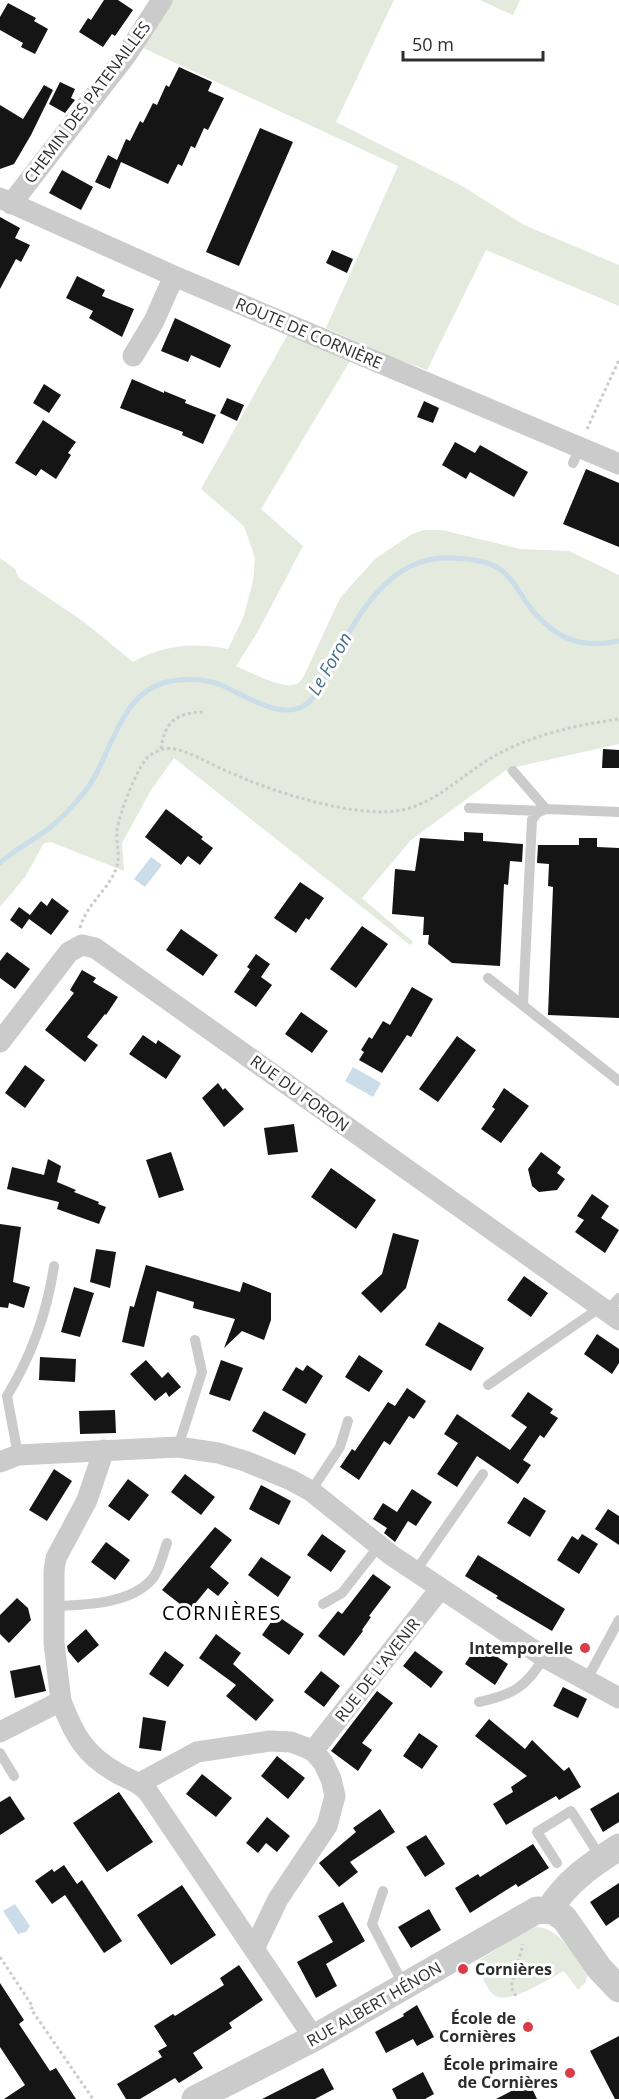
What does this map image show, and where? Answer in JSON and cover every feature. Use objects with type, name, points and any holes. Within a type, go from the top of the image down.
[{"type":"street","name":"CHEMIN DES PATENAILLES","points":[[5,201],[127,54],[162,0]]},
{"type":"street","name":"ROUTE DE CORNIÈRE","points":[[5,201],[576,455],[619,464]]},
{"type":"street","points":[[133,356],[154,321],[174,276]]},
{"type":"street","name":"RUE DU FORON","points":[[76,947],[87,945],[104,953],[612,1309]]},
{"type":"street","points":[[0,1042],[69,952],[76,947]]},
{"type":"street","points":[[9,1458],[104,1450],[178,1447],[218,1453],[245,1461],[311,1491],[378,1546],[415,1572],[544,1657],[619,1698]]},
{"type":"street","points":[[104,1450],[87,1500],[56,1558],[54,1643],[61,1701],[73,1731],[100,1763],[120,1775],[141,1783],[314,2038]]},
{"type":"street","name":"RUE DE L'AVENIR","points":[[313,1751],[440,1588]]},
{"type":"street","points":[[0,1732],[61,1701]]},
{"type":"street","points":[[141,1783],[197,1752],[270,1741],[291,1742],[313,1751],[323,1762],[334,1788],[331,1814],[320,1838],[278,1899],[254,1949]]},
{"type":"street","points":[[610,1853],[566,1886],[549,1910],[564,1918],[599,1968],[619,1989]]},
{"type":"street","name":"RUE ALBERT HÉNON","points":[[195,2099],[314,2038],[405,1987],[514,1921],[533,1911],[549,1910]]},
{"type":"lane","points":[[513,771],[543,810]]},
{"type":"lane","points":[[470,808],[619,812]]},
{"type":"lane","points":[[523,1005],[531,825],[534,816],[543,810]]},
{"type":"lane","points":[[488,978],[619,1081]]},
{"type":"lane","points":[[9,1458],[7,1396],[24,1367],[49,1297],[54,1266]]},
{"type":"lane","points":[[488,1385],[612,1309]]},
{"type":"lane","points":[[178,1447],[202,1372],[195,1340]]},
{"type":"lane","points":[[311,1491],[340,1447],[348,1421]]},
{"type":"lane","points":[[415,1572],[483,1474]]},
{"type":"lane","points":[[55,1606],[91,1604],[134,1593],[146,1586],[155,1576],[167,1543]]},
{"type":"lane","points":[[323,1604],[342,1593],[378,1546]]},
{"type":"lane","points":[[586,1681],[619,1620]]},
{"type":"lane","points":[[479,1702],[503,1697],[526,1683],[535,1674],[544,1657]]},
{"type":"lane","points":[[0,1753],[14,1776]]},
{"type":"lane","points":[[557,1863],[537,1832],[572,1811],[610,1853]]},
{"type":"lane","points":[[383,1891],[372,1924],[405,1987]]},
{"type":"path","points":[[576,455],[619,360]]},
{"type":"path","points":[[160,749],[163,733],[176,718],[205,712]]},
{"type":"path","points":[[76,947],[83,916],[116,869],[117,828],[135,778],[147,758],[160,749],[179,749],[229,773],[293,795],[356,809],[396,811],[416,807],[497,755],[524,742],[590,723],[619,718]]},
{"type":"path","points":[[514,1921],[525,1938],[511,1987],[516,1996]]},
{"type":"path","points":[[0,1957],[33,2007],[31,2009],[93,2099]]},
{"type":"shaded area","points":[[172,0],[394,0],[336,122],[464,187],[524,225],[619,265],[619,306],[486,250],[427,370],[326,328],[398,166],[141,47]]},
{"type":"shaded area","points":[[480,0],[520,0],[513,15]]},
{"type":"shaded area","points":[[288,334],[350,361],[261,509],[303,546],[257,633],[236,666],[275,683],[290,685],[298,683],[303,678],[340,598],[375,559],[412,534],[424,530],[442,530],[520,549],[569,551],[619,575],[619,744],[516,767],[508,773],[506,770],[411,840],[362,898],[413,942],[410,945],[174,758],[151,790],[122,843],[124,871],[51,842],[44,843],[25,877],[0,907],[0,558],[15,569],[19,578],[84,622],[133,662],[144,656],[179,646],[228,649],[243,618],[253,582],[255,558],[244,526],[201,489]]},
{"type":"shaded area","points":[[536,1927],[545,1928],[566,1944],[587,1975],[586,1982],[578,1990],[564,1971],[519,1994],[509,1997],[494,1995],[486,1985],[476,1962],[522,1933]]},
{"type":"water","points":[[151,857],[162,865],[145,887],[134,879]]},
{"type":"water","points":[[353,1067],[381,1083],[373,1097],[345,1081]]},
{"type":"water","points":[[15,1904],[30,1926],[26,1932],[18,1934],[3,1911]]},
{"type":"building","points":[[104,0],[118,0],[133,10],[115,36],[112,34],[103,47],[79,32],[88,18],[91,20]]},
{"type":"building","points":[[8,3],[36,18],[34,21],[48,29],[35,54],[21,47],[23,43],[0,30],[0,17]]},
{"type":"building","points":[[179,67],[212,82],[208,91],[224,98],[208,130],[204,128],[195,148],[191,146],[182,166],[178,164],[168,184],[121,162],[110,189],[95,182],[108,155],[117,160],[126,139],[130,141],[140,121],[143,123],[153,103],[157,105],[166,85],[169,87]]},
{"type":"building","points":[[60,82],[75,89],[71,98],[75,100],[65,113],[49,104]]},
{"type":"building","points":[[44,85],[53,90],[31,135],[14,164],[0,169],[0,105],[23,119]]},
{"type":"building","points":[[260,128],[293,142],[239,266],[206,252]]},
{"type":"building","points":[[62,170],[93,187],[81,210],[49,193]]},
{"type":"building","points":[[0,217],[20,228],[15,238],[30,245],[21,262],[16,259],[0,289]]},
{"type":"building","points":[[332,250],[353,259],[347,273],[326,263]]},
{"type":"building","points":[[77,276],[105,290],[102,296],[134,309],[122,337],[89,318],[93,311],[66,298]]},
{"type":"building","points":[[175,318],[231,345],[220,368],[191,355],[188,362],[161,351]]},
{"type":"building","points":[[132,379],[186,400],[185,403],[216,415],[203,444],[182,435],[183,432],[120,408]]},
{"type":"building","points":[[44,384],[61,395],[49,413],[33,403]]},
{"type":"building","points":[[227,398],[244,405],[237,421],[220,413]]},
{"type":"building","points":[[424,401],[439,408],[433,423],[417,417]]},
{"type":"building","points":[[43,420],[76,442],[68,453],[71,455],[56,479],[41,469],[36,476],[15,463]]},
{"type":"building","points":[[455,442],[475,453],[480,445],[528,472],[514,497],[470,472],[466,479],[442,465]]},
{"type":"building","points":[[586,469],[619,483],[619,547],[563,524]]},
{"type":"building","points":[[603,749],[619,750],[619,768],[602,768]]},
{"type":"building","points":[[166,809],[203,837],[201,839],[213,848],[200,865],[188,856],[181,865],[145,837]]},
{"type":"building","points":[[464,832],[483,833],[483,841],[523,844],[522,862],[510,861],[508,885],[504,884],[500,966],[452,963],[428,944],[429,935],[423,935],[424,917],[392,914],[395,869],[415,871],[420,838],[464,841]]},
{"type":"building","points":[[579,838],[597,838],[597,847],[619,848],[619,1018],[548,1015],[553,887],[548,886],[549,864],[537,863],[538,845],[579,845]]},
{"type":"building","points":[[300,882],[324,898],[309,920],[306,918],[296,933],[274,918]]},
{"type":"building","points":[[52,898],[69,911],[51,935],[29,919],[22,929],[10,920],[19,907],[30,915],[41,901],[47,906]]},
{"type":"building","points":[[362,926],[388,944],[356,988],[330,969]]},
{"type":"building","points":[[181,929],[218,955],[203,976],[166,950]]},
{"type":"building","points":[[7,952],[30,969],[15,989],[0,978],[0,961]]},
{"type":"building","points":[[256,954],[270,964],[261,977],[247,967]]},
{"type":"building","points":[[250,969],[272,985],[256,1007],[234,992]]},
{"type":"building","points":[[82,970],[96,978],[93,982],[118,997],[87,1037],[98,1045],[85,1062],[45,1030],[74,993],[70,990]]},
{"type":"building","points":[[412,987],[433,999],[411,1037],[407,1035],[382,1073],[359,1060],[364,1052],[361,1050],[369,1037],[372,1039],[383,1021],[390,1025]]},
{"type":"building","points":[[301,1012],[328,1031],[312,1053],[285,1034]]},
{"type":"building","points":[[143,1035],[156,1044],[158,1040],[181,1056],[166,1079],[129,1054]]},
{"type":"building","points":[[457,1036],[476,1050],[438,1102],[419,1089]]},
{"type":"building","points":[[25,1065],[45,1080],[25,1108],[5,1093]]},
{"type":"building","points":[[218,1083],[244,1109],[224,1127],[202,1098]]},
{"type":"building","points":[[504,1088],[529,1106],[501,1143],[481,1129],[495,1109],[492,1107]]},
{"type":"building","points":[[294,1124],[298,1152],[268,1155],[264,1128]]},
{"type":"building","points":[[171,1152],[184,1190],[159,1198],[146,1160]]},
{"type":"building","points":[[541,1152],[561,1167],[557,1173],[565,1179],[557,1190],[539,1192],[532,1186],[528,1169]]},
{"type":"building","points":[[48,1159],[61,1166],[57,1182],[106,1207],[99,1224],[57,1209],[59,1202],[7,1189],[12,1167],[44,1175]]},
{"type":"building","points":[[331,1168],[376,1200],[356,1229],[311,1197]]},
{"type":"building","points":[[592,1194],[609,1206],[601,1218],[619,1230],[605,1253],[575,1232],[584,1220],[577,1216]]},
{"type":"building","points":[[0,1224],[21,1227],[13,1282],[30,1287],[24,1308],[9,1303],[8,1308],[0,1307]]},
{"type":"building","points":[[393,1233],[419,1240],[406,1288],[381,1313],[361,1293],[382,1274]]},
{"type":"building","points":[[96,1249],[116,1252],[110,1288],[90,1282]]},
{"type":"building","points":[[146,1265],[240,1292],[243,1282],[271,1293],[271,1320],[264,1340],[242,1331],[224,1348],[235,1319],[193,1308],[194,1302],[157,1291],[144,1347],[122,1342],[130,1306],[134,1307]]},
{"type":"building","points":[[524,1276],[548,1293],[531,1317],[507,1300]]},
{"type":"building","points":[[74,1287],[94,1293],[80,1337],[61,1332]]},
{"type":"building","points":[[439,1322],[484,1348],[471,1371],[425,1345]]},
{"type":"building","points":[[597,1334],[619,1349],[619,1363],[612,1374],[584,1354]]},
{"type":"building","points":[[359,1355],[383,1371],[369,1392],[345,1377]]},
{"type":"building","points":[[40,1357],[76,1359],[75,1382],[39,1380]]},
{"type":"building","points":[[146,1360],[162,1378],[168,1372],[181,1387],[169,1397],[166,1392],[155,1401],[130,1374]]},
{"type":"building","points":[[221,1360],[243,1368],[230,1401],[209,1394]]},
{"type":"building","points":[[307,1365],[323,1376],[306,1404],[282,1390],[296,1367],[303,1371]]},
{"type":"building","points":[[407,1388],[426,1401],[414,1419],[409,1416],[390,1445],[384,1441],[359,1480],[340,1467],[352,1449],[355,1451],[388,1402],[395,1406]]},
{"type":"building","points":[[528,1392],[553,1409],[550,1413],[558,1418],[544,1438],[540,1435],[523,1460],[531,1465],[518,1484],[477,1456],[457,1487],[437,1474],[458,1443],[444,1434],[457,1414],[510,1450],[527,1427],[511,1416]]},
{"type":"building","points":[[115,1410],[116,1433],[80,1434],[79,1411]]},
{"type":"building","points":[[264,1411],[306,1434],[295,1455],[252,1431]]},
{"type":"building","points":[[54,1469],[72,1481],[47,1521],[29,1510]]},
{"type":"building","points":[[185,1474],[215,1497],[201,1515],[171,1492]]},
{"type":"building","points":[[128,1479],[149,1495],[129,1521],[108,1506]]},
{"type":"building","points":[[261,1485],[291,1501],[279,1525],[249,1509]]},
{"type":"building","points":[[412,1489],[432,1502],[416,1526],[408,1521],[395,1542],[384,1533],[387,1528],[373,1519],[383,1503],[397,1512]]},
{"type":"building","points":[[524,1497],[546,1511],[530,1537],[507,1523]]},
{"type":"building","points":[[608,1509],[619,1516],[619,1545],[595,1529]]},
{"type":"building","points":[[215,1527],[232,1540],[210,1567],[229,1583],[218,1596],[208,1588],[189,1611],[162,1590]]},
{"type":"building","points":[[322,1534],[346,1551],[331,1572],[307,1555]]},
{"type":"building","points":[[582,1534],[598,1544],[579,1574],[557,1560],[572,1536],[578,1540]]},
{"type":"building","points":[[106,1542],[130,1560],[115,1580],[91,1562]]},
{"type":"building","points":[[478,1555],[565,1609],[552,1631],[496,1598],[498,1596],[465,1576]]},
{"type":"building","points":[[261,1557],[291,1577],[278,1597],[248,1575]]},
{"type":"building","points":[[373,1574],[391,1587],[369,1616],[371,1617],[363,1631],[344,1656],[318,1636],[338,1611],[342,1614]]},
{"type":"building","points":[[17,1598],[28,1608],[31,1620],[9,1643],[0,1634],[0,1615]]},
{"type":"building","points":[[276,1615],[304,1634],[289,1655],[262,1635]]},
{"type":"building","points":[[86,1629],[99,1645],[78,1663],[68,1651],[67,1646]]},
{"type":"building","points":[[216,1634],[241,1653],[233,1664],[274,1700],[256,1721],[226,1696],[236,1685],[199,1658]]},
{"type":"building","points":[[478,1644],[508,1664],[495,1685],[465,1664]]},
{"type":"building","points":[[165,1651],[184,1665],[168,1687],[149,1674]]},
{"type":"building","points":[[415,1651],[443,1672],[431,1688],[403,1666]]},
{"type":"building","points":[[40,1665],[46,1691],[15,1698],[10,1671]]},
{"type":"building","points":[[321,1671],[340,1686],[324,1707],[304,1692]]},
{"type":"building","points":[[563,1687],[587,1699],[578,1718],[553,1706]]},
{"type":"building","points":[[377,1691],[393,1703],[362,1743],[372,1750],[358,1771],[331,1751]]},
{"type":"building","points":[[143,1717],[166,1721],[161,1751],[139,1748]]},
{"type":"building","points":[[489,1719],[525,1749],[532,1740],[564,1771],[569,1767],[581,1787],[559,1800],[556,1796],[506,1825],[493,1804],[513,1792],[511,1787],[527,1776],[475,1736]]},
{"type":"building","points":[[419,1733],[438,1746],[422,1769],[403,1756]]},
{"type":"building","points":[[277,1756],[305,1778],[288,1799],[261,1776]]},
{"type":"building","points":[[202,1774],[232,1798],[216,1817],[186,1794]]},
{"type":"building","points":[[119,1792],[153,1842],[107,1872],[73,1823]]},
{"type":"building","points":[[619,1792],[619,1822],[603,1832],[590,1809]]},
{"type":"building","points":[[10,1796],[25,1819],[0,1835],[0,1802]]},
{"type":"building","points":[[380,1809],[395,1832],[350,1862],[358,1872],[339,1887],[319,1863],[356,1832],[353,1828]]},
{"type":"building","points":[[267,1817],[290,1836],[277,1852],[266,1843],[258,1853],[246,1843]]},
{"type":"building","points":[[426,1835],[445,1864],[425,1877],[406,1847]]},
{"type":"building","points":[[533,1844],[549,1868],[518,1887],[516,1884],[470,1913],[455,1888],[478,1874],[480,1877]]},
{"type":"building","points":[[64,1865],[77,1884],[82,1880],[122,1941],[104,1953],[65,1895],[52,1904],[35,1881],[52,1869],[54,1872]]},
{"type":"building","points":[[619,1883],[619,1917],[606,1926],[590,1902]]},
{"type":"building","points":[[182,1885],[216,1935],[171,1965],[137,1915]]},
{"type":"building","points":[[343,1902],[365,1941],[326,1964],[337,1986],[316,1998],[297,1962],[333,1942],[318,1916]]},
{"type":"building","points":[[429,1909],[441,1930],[411,1948],[398,1927]]},
{"type":"building","points":[[239,1965],[263,2000],[229,2023],[232,2028],[193,2053],[203,2068],[179,2083],[175,2078],[140,2099],[126,2099],[117,2084],[162,2057],[158,2051],[167,2046],[154,2026],[173,2014],[175,2016],[224,1985],[220,1978]]},
{"type":"building","points":[[0,1983],[24,2020],[19,2024],[50,2071],[56,2068],[76,2099],[4,2099],[25,2085],[0,2047]]},
{"type":"building","points":[[417,2005],[434,2037],[417,2046],[413,2039],[386,2053],[375,2032],[404,2016],[403,2014]]},
{"type":"building","points":[[619,2036],[619,2099],[615,2099],[590,2051]]},
{"type":"building","points":[[323,2068],[334,2089],[315,2099],[262,2099]]},
{"type":"building","points":[[423,2072],[434,2094],[425,2099],[397,2099],[392,2089]]},
{"type":"building","points":[[529,2082],[537,2099],[496,2099]]},
{"type":"waterway","name":"Le Foron","points":[[0,863],[53,825],[79,799],[93,780],[125,715],[135,701],[148,690],[170,681],[200,680],[221,685],[265,706],[289,710],[300,708],[317,693],[343,642],[378,591],[393,577],[428,560],[449,558],[476,560],[495,566],[509,577],[535,614],[555,632],[578,642],[619,641]]},
{"type":"place","name":"Intemporelle","points":[[585,1648]]},
{"type":"place","name":"Cornières","points":[[463,1969]]},
{"type":"place","name":"École de Cornières","points":[[528,2027]]},
{"type":"place","name":"École primaire de Cornières","points":[[570,2073]]},
{"type":"district","name":"CORNIÈRES","points":[[222,1613]]}]
